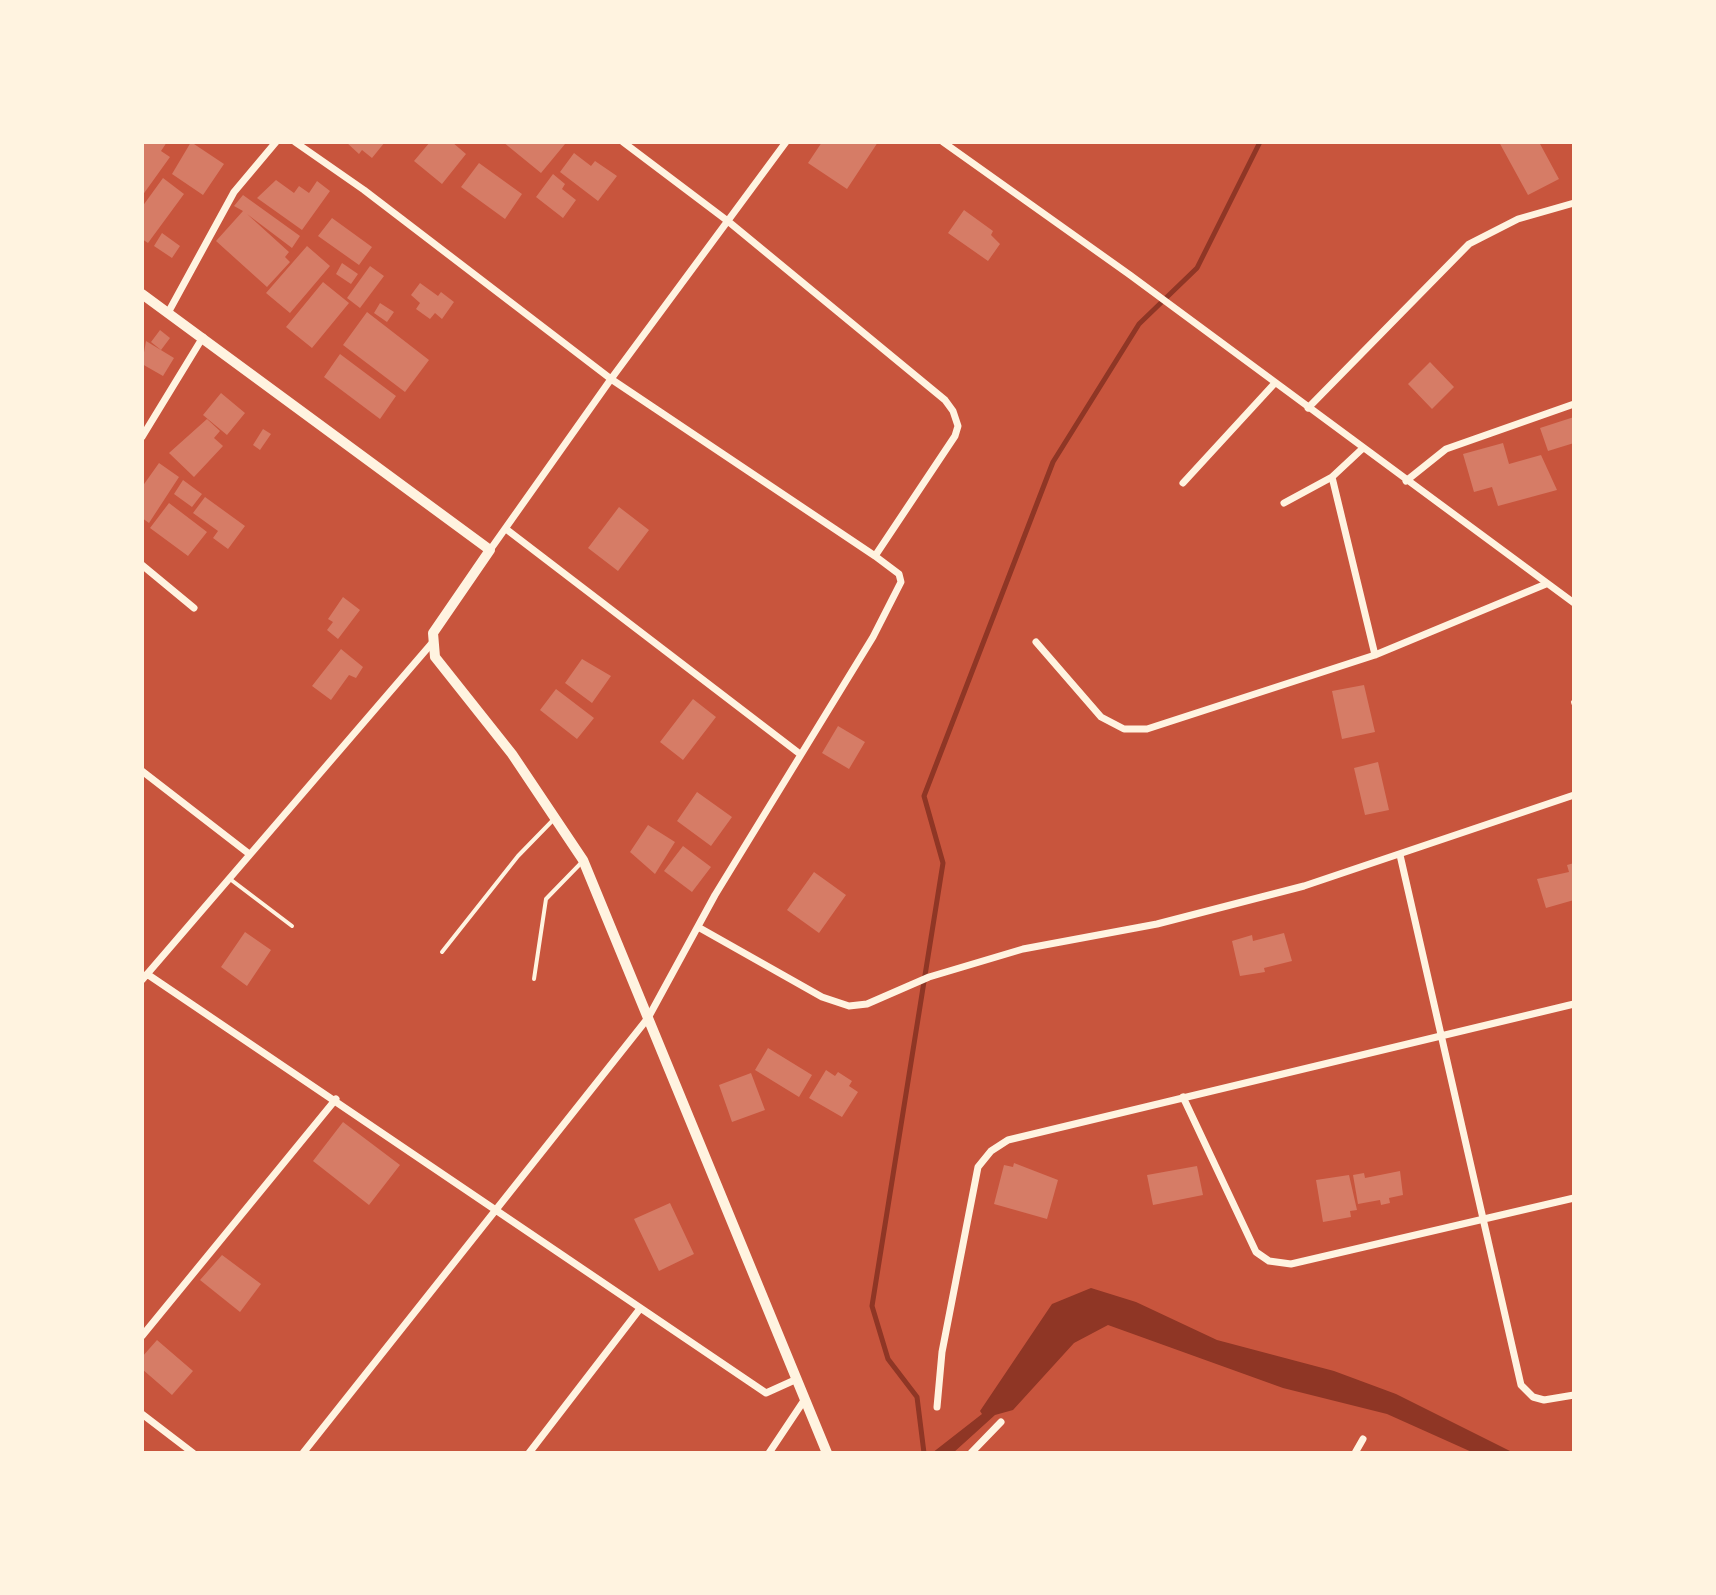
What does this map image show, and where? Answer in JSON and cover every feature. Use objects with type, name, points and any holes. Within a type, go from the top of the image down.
[{"type":"main road","points":[[142,294],[490,550],[433,633],[432,643],[442,667],[557,817],[583,860],[827,1453]]},
{"type":"street","points":[[169,311],[234,192],[276,142]]},
{"type":"street","points":[[295,142],[611,379],[875,556],[899,574],[901,582],[873,637],[800,754],[648,1018],[499,1211],[303,1453]]},
{"type":"street","points":[[623,142],[729,222],[945,400],[953,411],[958,426],[955,436],[875,556]]},
{"type":"street","points":[[490,550],[611,379],[786,142]]},
{"type":"street","points":[[943,142],[1130,275],[1574,603]]},
{"type":"street","points":[[1308,408],[1469,244],[1518,219],[1574,203]]},
{"type":"street","points":[[142,437],[203,336]]},
{"type":"street","points":[[1183,483],[1274,384]]},
{"type":"street","points":[[1406,481],[1446,449],[1574,404]]},
{"type":"street","points":[[1284,503],[1332,477],[1362,449]]},
{"type":"street","points":[[1332,477],[1375,655]]},
{"type":"street","points":[[506,529],[800,754]]},
{"type":"street","points":[[142,565],[194,608]]},
{"type":"street","points":[[1036,642],[1101,717],[1124,729],[1147,729],[1375,655],[1546,584]]},
{"type":"street","points":[[432,643],[248,853],[145,977],[336,1099],[639,1310],[766,1393],[797,1379]]},
{"type":"street","points":[[142,771],[248,853]]},
{"type":"street","points":[[698,927],[822,997],[849,1006],[882,998],[929,977],[1023,949],[1211,911],[1400,855],[1574,795]]},
{"type":"street","points":[[1400,855],[1521,1385],[1533,1397],[1544,1400],[1573,1395]]},
{"type":"street","points":[[937,1407],[942,1352],[978,1167],[991,1151],[1008,1140],[1443,1038],[1574,1004]]},
{"type":"street","points":[[1183,1097],[1256,1252],[1269,1261],[1291,1264],[1574,1198]]},
{"type":"street","points":[[142,1336],[336,1099]]},
{"type":"street","points":[[529,1453],[639,1310]]},
{"type":"street","points":[[769,1453],[805,1399]]},
{"type":"street","points":[[142,1414],[193,1453]]},
{"type":"street","points":[[971,1453],[1001,1422]]},
{"type":"street","points":[[1355,1453],[1363,1439]]},
{"type":"lane","points":[[442,952],[518,856],[557,817]]},
{"type":"lane","points":[[534,979],[541,913],[546,899],[583,860]]},
{"type":"lane","points":[[228,877],[292,926]]},
{"type":"shaded area","points":[[1091,1288],[1136,1302],[1217,1340],[1334,1371],[1396,1394],[1514,1453],[1474,1453],[1387,1414],[1283,1388],[1108,1325],[1074,1343],[1013,1410],[995,1415],[953,1453],[932,1453],[982,1414],[980,1411],[1052,1304]]},
{"type":"building","points":[[142,142],[167,142],[161,151],[170,157],[142,196]]},
{"type":"building","points":[[191,142],[224,164],[203,195],[172,174]]},
{"type":"building","points":[[346,142],[385,142],[372,158],[362,150],[359,154]]},
{"type":"building","points":[[430,142],[452,142],[466,154],[442,184],[414,161]]},
{"type":"building","points":[[503,142],[562,142],[565,144],[541,173]]},
{"type":"building","points":[[822,142],[878,142],[847,189],[808,163]]},
{"type":"building","points":[[1499,142],[1539,142],[1559,179],[1528,195]]},
{"type":"building","points":[[574,153],[591,166],[595,161],[617,176],[598,201],[560,172]]},
{"type":"building","points":[[479,163],[522,194],[505,219],[461,187]]},
{"type":"building","points":[[553,174],[565,184],[562,189],[576,200],[563,218],[536,197]]},
{"type":"building","points":[[163,178],[184,194],[148,243],[142,239],[142,207]]},
{"type":"building","points":[[276,180],[294,193],[299,186],[309,193],[317,181],[330,191],[302,230],[257,198]]},
{"type":"building","points":[[243,195],[300,236],[292,248],[247,214],[289,252],[285,257],[290,262],[267,287],[216,241],[243,211],[234,206]]},
{"type":"building","points":[[964,210],[993,231],[991,235],[1000,244],[988,261],[948,233]]},
{"type":"building","points":[[332,218],[372,247],[359,265],[318,236]]},
{"type":"building","points":[[162,233],[180,246],[172,258],[154,246]]},
{"type":"building","points":[[307,246],[330,266],[290,313],[266,293]]},
{"type":"building","points":[[342,263],[358,274],[351,284],[336,274]]},
{"type":"building","points":[[370,266],[384,276],[360,308],[347,298]]},
{"type":"building","points":[[323,282],[349,303],[312,348],[286,327]]},
{"type":"building","points":[[420,283],[438,296],[441,292],[454,302],[442,319],[435,313],[430,319],[416,309],[420,303],[411,295]]},
{"type":"building","points":[[380,303],[394,312],[387,322],[374,313]]},
{"type":"building","points":[[367,312],[429,360],[405,392],[343,345]]},
{"type":"building","points":[[160,330],[170,338],[161,350],[151,342]]},
{"type":"building","points":[[146,341],[174,358],[163,376],[142,364]]},
{"type":"building","points":[[340,354],[396,396],[380,419],[324,377]]},
{"type":"building","points":[[1430,362],[1454,387],[1432,409],[1408,384]]},
{"type":"building","points":[[221,393],[245,413],[227,435],[203,415]]},
{"type":"building","points":[[1574,417],[1574,443],[1548,451],[1540,428]]},
{"type":"building","points":[[207,419],[220,431],[214,438],[223,446],[194,477],[169,453]]},
{"type":"building","points":[[263,429],[271,434],[260,450],[253,445]]},
{"type":"building","points":[[1503,443],[1509,464],[1541,455],[1557,490],[1498,506],[1492,487],[1474,492],[1463,454]]},
{"type":"building","points":[[159,463],[179,477],[149,523],[142,518],[142,487]]},
{"type":"building","points":[[183,480],[202,494],[192,507],[174,494]]},
{"type":"building","points":[[205,497],[245,526],[228,549],[213,538],[218,531],[193,513]]},
{"type":"building","points":[[169,503],[207,532],[188,556],[150,528]]},
{"type":"building","points":[[619,507],[649,530],[618,571],[588,548]]},
{"type":"building","points":[[343,597],[360,610],[338,639],[327,630],[333,622],[328,619]]},
{"type":"building","points":[[341,649],[363,667],[356,678],[349,675],[331,700],[312,686]]},
{"type":"building","points":[[582,659],[611,676],[592,703],[565,683]]},
{"type":"building","points":[[1364,685],[1375,732],[1342,739],[1332,691]]},
{"type":"building","points":[[556,689],[594,718],[577,739],[540,710]]},
{"type":"building","points":[[693,699],[716,717],[683,760],[660,742]]},
{"type":"building","points":[[838,726],[865,742],[849,769],[822,753]]},
{"type":"building","points":[[1378,762],[1389,810],[1365,815],[1354,768]]},
{"type":"building","points":[[697,792],[732,817],[711,846],[677,821]]},
{"type":"building","points":[[648,825],[675,842],[655,874],[630,852]]},
{"type":"building","points":[[683,846],[711,867],[692,892],[664,871]]},
{"type":"building","points":[[1574,863],[1574,900],[1546,908],[1537,879],[1569,872],[1567,865]]},
{"type":"building","points":[[814,872],[846,895],[819,933],[787,910]]},
{"type":"building","points":[[245,932],[271,950],[247,986],[221,967]]},
{"type":"building","points":[[1284,933],[1292,961],[1264,968],[1265,972],[1240,976],[1232,941],[1252,935],[1253,941]]},
{"type":"building","points":[[768,1048],[812,1075],[799,1097],[755,1070]]},
{"type":"building","points":[[826,1070],[835,1076],[838,1072],[852,1081],[849,1086],[858,1092],[842,1117],[809,1098]]},
{"type":"building","points":[[751,1073],[765,1110],[732,1122],[719,1085]]},
{"type":"building","points":[[343,1122],[400,1165],[369,1205],[313,1161]]},
{"type":"building","points":[[1014,1163],[1058,1180],[1047,1219],[994,1204],[1004,1165],[1013,1167]]},
{"type":"building","points":[[1197,1166],[1203,1195],[1153,1205],[1147,1175]]},
{"type":"building","points":[[1400,1171],[1403,1195],[1389,1198],[1390,1203],[1381,1205],[1380,1200],[1358,1204],[1353,1175],[1364,1173],[1365,1178]]},
{"type":"building","points":[[1349,1175],[1357,1210],[1350,1211],[1351,1217],[1323,1222],[1316,1180]]},
{"type":"building","points":[[670,1203],[694,1254],[659,1271],[634,1219]]},
{"type":"building","points":[[222,1255],[261,1284],[240,1312],[200,1280]]},
{"type":"building","points":[[157,1340],[193,1371],[172,1395],[142,1369],[142,1357]]},
{"type":"waterway","points":[[924,1453],[917,1397],[888,1359],[872,1306],[943,863],[924,796],[1053,462],[1139,324],[1197,268],[1260,142]]}]
